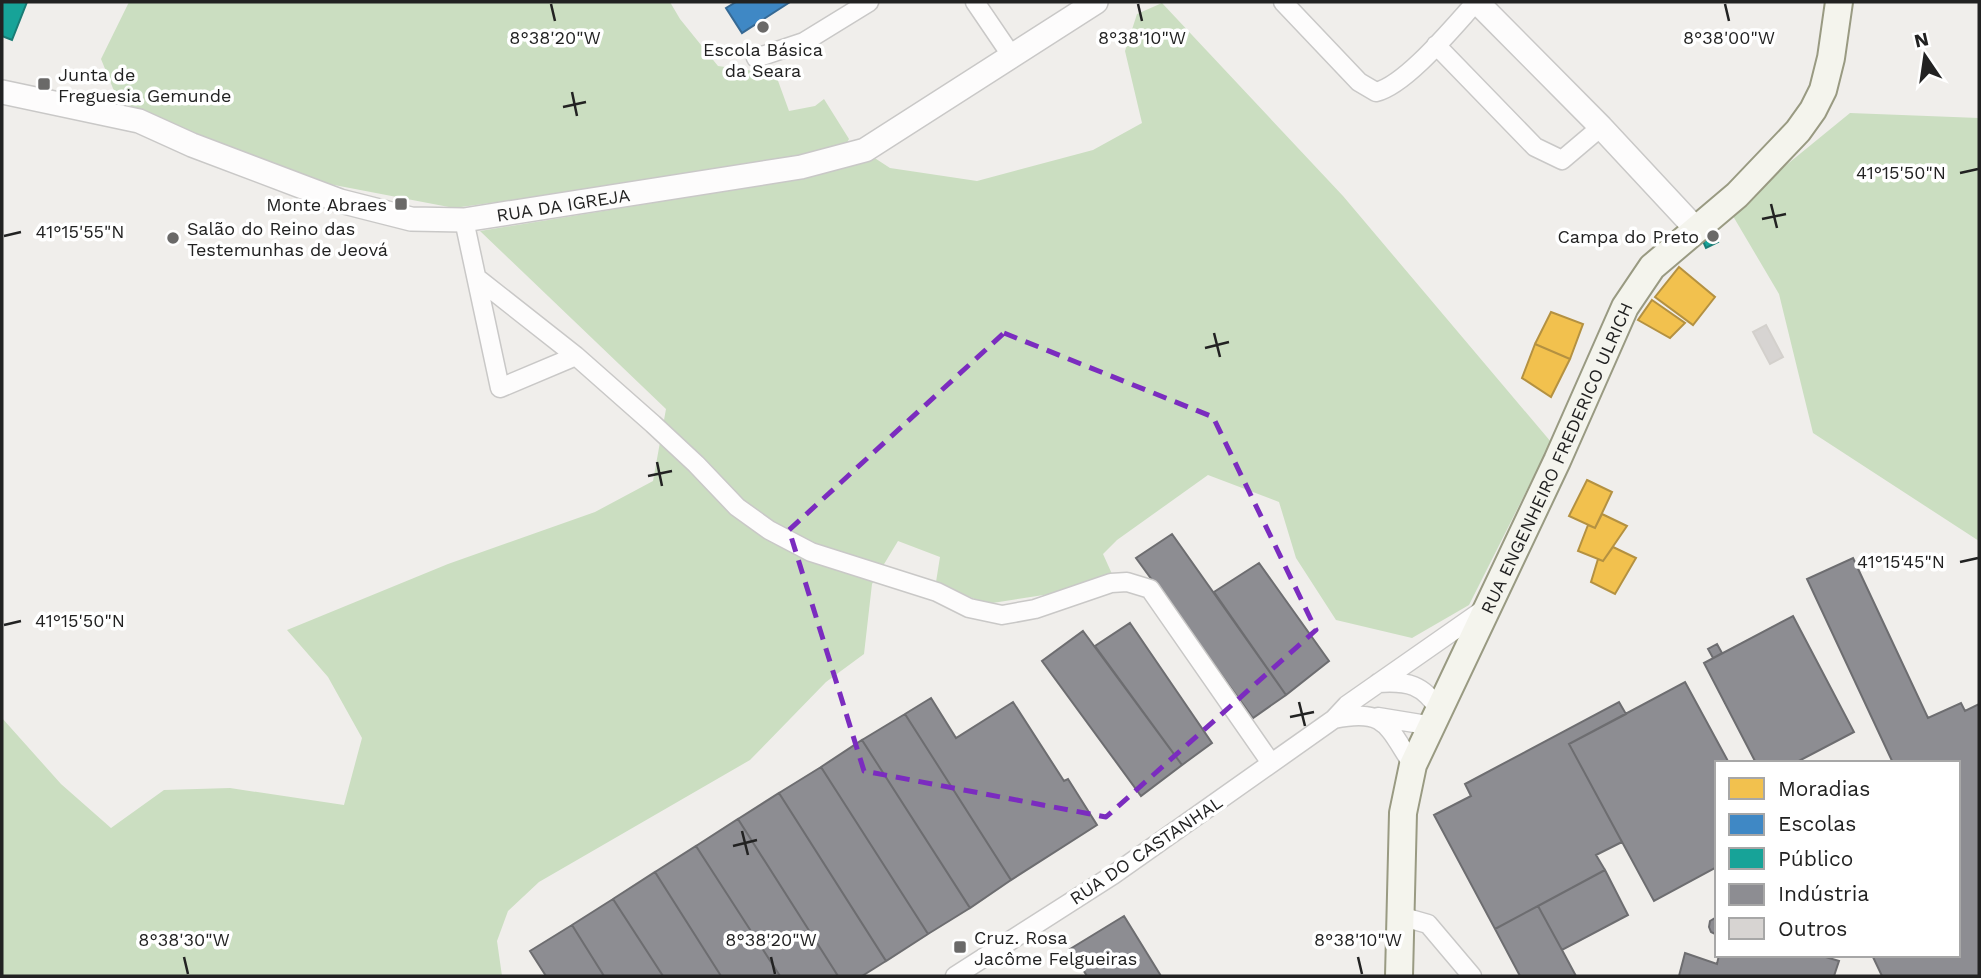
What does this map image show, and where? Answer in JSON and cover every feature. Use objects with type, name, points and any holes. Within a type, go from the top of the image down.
[{"type":"main road","name":"RUA ENGENHEIRO FREDERICO ULRICH","points":[[1399,976],[1403,813],[1413,765],[1557,461],[1625,307],[1652,267],[1772,160],[1813,110],[1824,90],[1839,2]]},
{"type":"street","points":[[756,58],[804,42],[843,8],[869,2]]},
{"type":"street","points":[[975,2],[1011,55]]},
{"type":"street","name":"RUA DA IGREJA","points":[[2,92],[139,121],[192,145],[340,201],[411,219],[464,220],[801,167],[864,150],[1096,2]]},
{"type":"street","points":[[1283,2],[1359,82],[1376,92],[1388,89],[1477,2],[1601,127],[1696,229]]},
{"type":"street","points":[[1436,45],[1535,147],[1562,160],[1601,127]]},
{"type":"street","points":[[464,220],[500,387],[576,356]]},
{"type":"street","points":[[477,278],[576,356],[696,464],[737,508],[769,530],[811,552],[937,592],[970,608],[1002,615],[1035,609],[1111,583],[1126,582],[1150,589],[1271,764]]},
{"type":"street","name":"RUA DO CASTANHAL","points":[[962,974],[1113,875],[1487,607]]},
{"type":"street","points":[[1378,683],[1402,682],[1419,688],[1433,700],[1436,718]]},
{"type":"street","name":"RUA DO CASTANHAL","points":[[1334,719],[1359,714],[1436,718]]},
{"type":"street","points":[[1374,716],[1391,730],[1413,765]]},
{"type":"street","points":[[1401,916],[1428,925],[1472,976]]},
{"type":"highlighted area","points":[[1004,333],[1213,417],[1316,630],[1106,817],[864,771],[789,530]]},
{"type":"green space","points":[[129,2],[670,2],[680,19],[718,66],[754,71],[773,67],[789,111],[815,106],[824,99],[849,139],[843,150],[454,208],[329,184],[121,108],[101,59]]},
{"type":"green space","points":[[1162,3],[1343,196],[1551,442],[1469,605],[1412,638],[1336,620],[1296,558],[1279,502],[1208,475],[1117,540],[1103,554],[1112,574],[1063,592],[986,604],[936,582],[940,557],[898,541],[872,584],[864,654],[826,682],[750,760],[539,882],[508,911],[497,941],[502,976],[2,976],[2,718],[61,784],[111,828],[164,790],[230,788],[344,805],[362,738],[328,677],[287,630],[448,564],[595,512],[653,481],[666,409],[480,231],[787,181],[870,155],[890,168],[977,181],[1093,150],[1142,123],[1125,51],[1137,14]]},
{"type":"green space","points":[[1850,113],[1979,118],[1979,541],[1813,433],[1779,294],[1730,211]]},
{"type":"building: Moradias","points":[[1679,267],[1715,297],[1693,325],[1655,297]]},
{"type":"building: Moradias","points":[[1652,300],[1685,323],[1670,338],[1638,320]]},
{"type":"building: Moradias","points":[[1551,312],[1583,324],[1570,359],[1535,344]]},
{"type":"building: Moradias","points":[[1535,344],[1570,359],[1551,397],[1522,378]]},
{"type":"building: Moradias","points":[[1587,480],[1612,492],[1595,528],[1569,516]]},
{"type":"building: Moradias","points":[[1602,514],[1627,526],[1603,561],[1578,551],[1588,525],[1595,528]]},
{"type":"building: Moradias","points":[[1613,547],[1636,558],[1615,594],[1591,582],[1598,559],[1603,561]]},
{"type":"building: Escolas","points":[[736,2],[790,2],[742,33],[726,8]]},
{"type":"building: Público","points":[[2,2],[27,2],[12,40],[2,36]]},
{"type":"building: Público","points":[[1714,234],[1718,242],[1706,248],[1702,239]]},
{"type":"building: Indústria","points":[[1172,534],[1286,695],[1253,718],[1136,558]]},
{"type":"building: Indústria","points":[[1853,558],[1928,718],[1961,703],[1965,711],[1979,704],[1979,976],[1882,976],[1873,957],[1960,957],[1960,761],[1892,761],[1807,579]]},
{"type":"building: Indústria","points":[[1259,563],[1329,661],[1286,695],[1214,592]]},
{"type":"building: Indústria","points":[[1793,616],[1854,732],[1799,761],[1755,761],[1704,663]]},
{"type":"building: Indústria","points":[[1130,623],[1212,743],[1182,765],[1095,646]]},
{"type":"building: Indústria","points":[[1083,631],[1182,765],[1141,796],[1042,661]]},
{"type":"building: Indústria","points":[[1717,644],[1722,653],[1713,658],[1708,649]]},
{"type":"building: Indústria","points":[[1685,682],[1728,761],[1715,761],[1715,868],[1654,901],[1569,744]]},
{"type":"building: Indústria","points":[[931,698],[956,738],[1013,702],[1064,781],[1068,779],[1097,825],[1011,880],[905,714]]},
{"type":"building: Indústria","points":[[1619,702],[1626,714],[1569,744],[1622,842],[1596,855],[1605,870],[1495,929],[1434,815],[1471,796],[1465,784]]},
{"type":"building: Indústria","points":[[905,714],[1011,880],[970,908],[862,740]]},
{"type":"building: Indústria","points":[[862,740],[970,908],[928,934],[821,767]]},
{"type":"building: Indústria","points":[[821,767],[928,934],[886,961],[779,793]]},
{"type":"building: Indústria","points":[[779,793],[886,961],[862,976],[838,976],[738,819]]},
{"type":"building: Indústria","points":[[738,819],[838,976],[780,976],[696,846]]},
{"type":"building: Indústria","points":[[696,846],[780,976],[721,976],[655,872]]},
{"type":"building: Indústria","points":[[1605,870],[1628,915],[1562,950],[1538,906]]},
{"type":"building: Indústria","points":[[655,872],[721,976],[663,976],[613,899]]},
{"type":"building: Indústria","points":[[613,899],[663,976],[604,976],[572,925]]},
{"type":"building: Indústria","points":[[1538,906],[1576,976],[1520,976],[1495,929]]},
{"type":"building: Indústria","points":[[1124,916],[1161,976],[1087,976],[1070,949]]},
{"type":"building: Indústria","points":[[1715,918],[1715,934],[1709,927],[1710,921]]},
{"type":"building: Indústria","points":[[572,925],[604,976],[546,976],[530,951]]},
{"type":"building: Indústria","points":[[1685,953],[1717,964],[1719,957],[1826,957],[1839,961],[1834,976],[1679,976]]},
{"type":"building: Outros","points":[[1766,325],[1783,357],[1770,364],[1753,332]]},
{"type":"place","name":"Escola Básica da Seara","points":[[763,27]]},
{"type":"place","name":"Junta de Freguesia Gemunde","points":[[44,84]]},
{"type":"place","name":"Monte Abraes","points":[[401,204]]},
{"type":"place","name":"Campa do Preto","points":[[1713,236]]},
{"type":"place","name":"Salão do Reino das Testemunhas de Jeová","points":[[173,238]]},
{"type":"place","name":"Cruz. Rosa Jacôme Felgueiras","points":[[960,947]]}]
